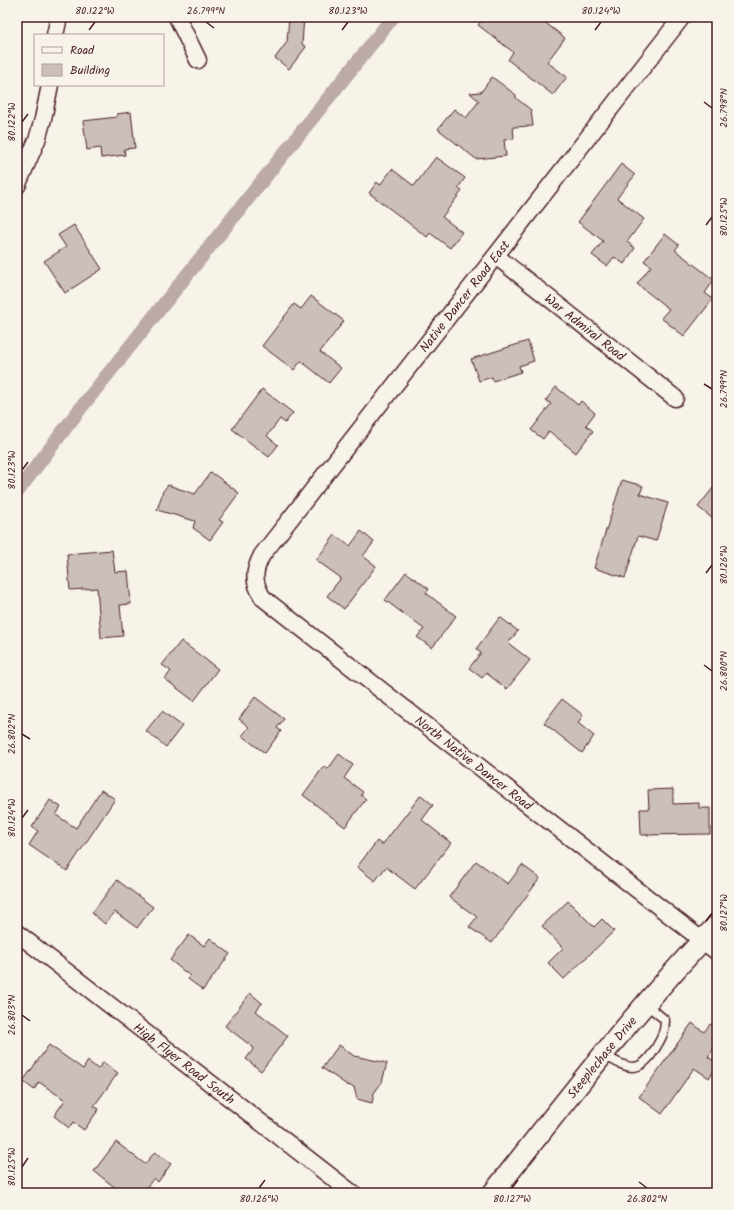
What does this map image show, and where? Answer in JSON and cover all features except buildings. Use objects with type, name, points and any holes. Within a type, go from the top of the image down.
[{"type":"street","points":[[55,34],[59,17]]},
{"type":"street","points":[[177,17],[198,60]]},
{"type":"street","name":"Native Dancer Road East","points":[[255,579],[257,565],[262,555],[682,17]]},
{"type":"street","points":[[17,186],[37,140],[50,86]]},
{"type":"street","name":"War Admiral Road","points":[[496,256],[675,398]]},
{"type":"street","name":"North Native Dancer Road","points":[[255,579],[263,598],[710,946]]},
{"type":"street","name":"Steeplechase Drive","points":[[492,1193],[645,1004],[710,946],[717,925]]},
{"type":"street","name":"High Flyer Road South","points":[[17,933],[352,1193]]},
{"type":"lane","points":[[603,1054],[622,1065],[634,1067],[643,1066],[652,1054],[665,1030],[665,1020],[645,1004]]},
{"type":"waterway","points":[[17,492],[80,409],[393,17]]}]
